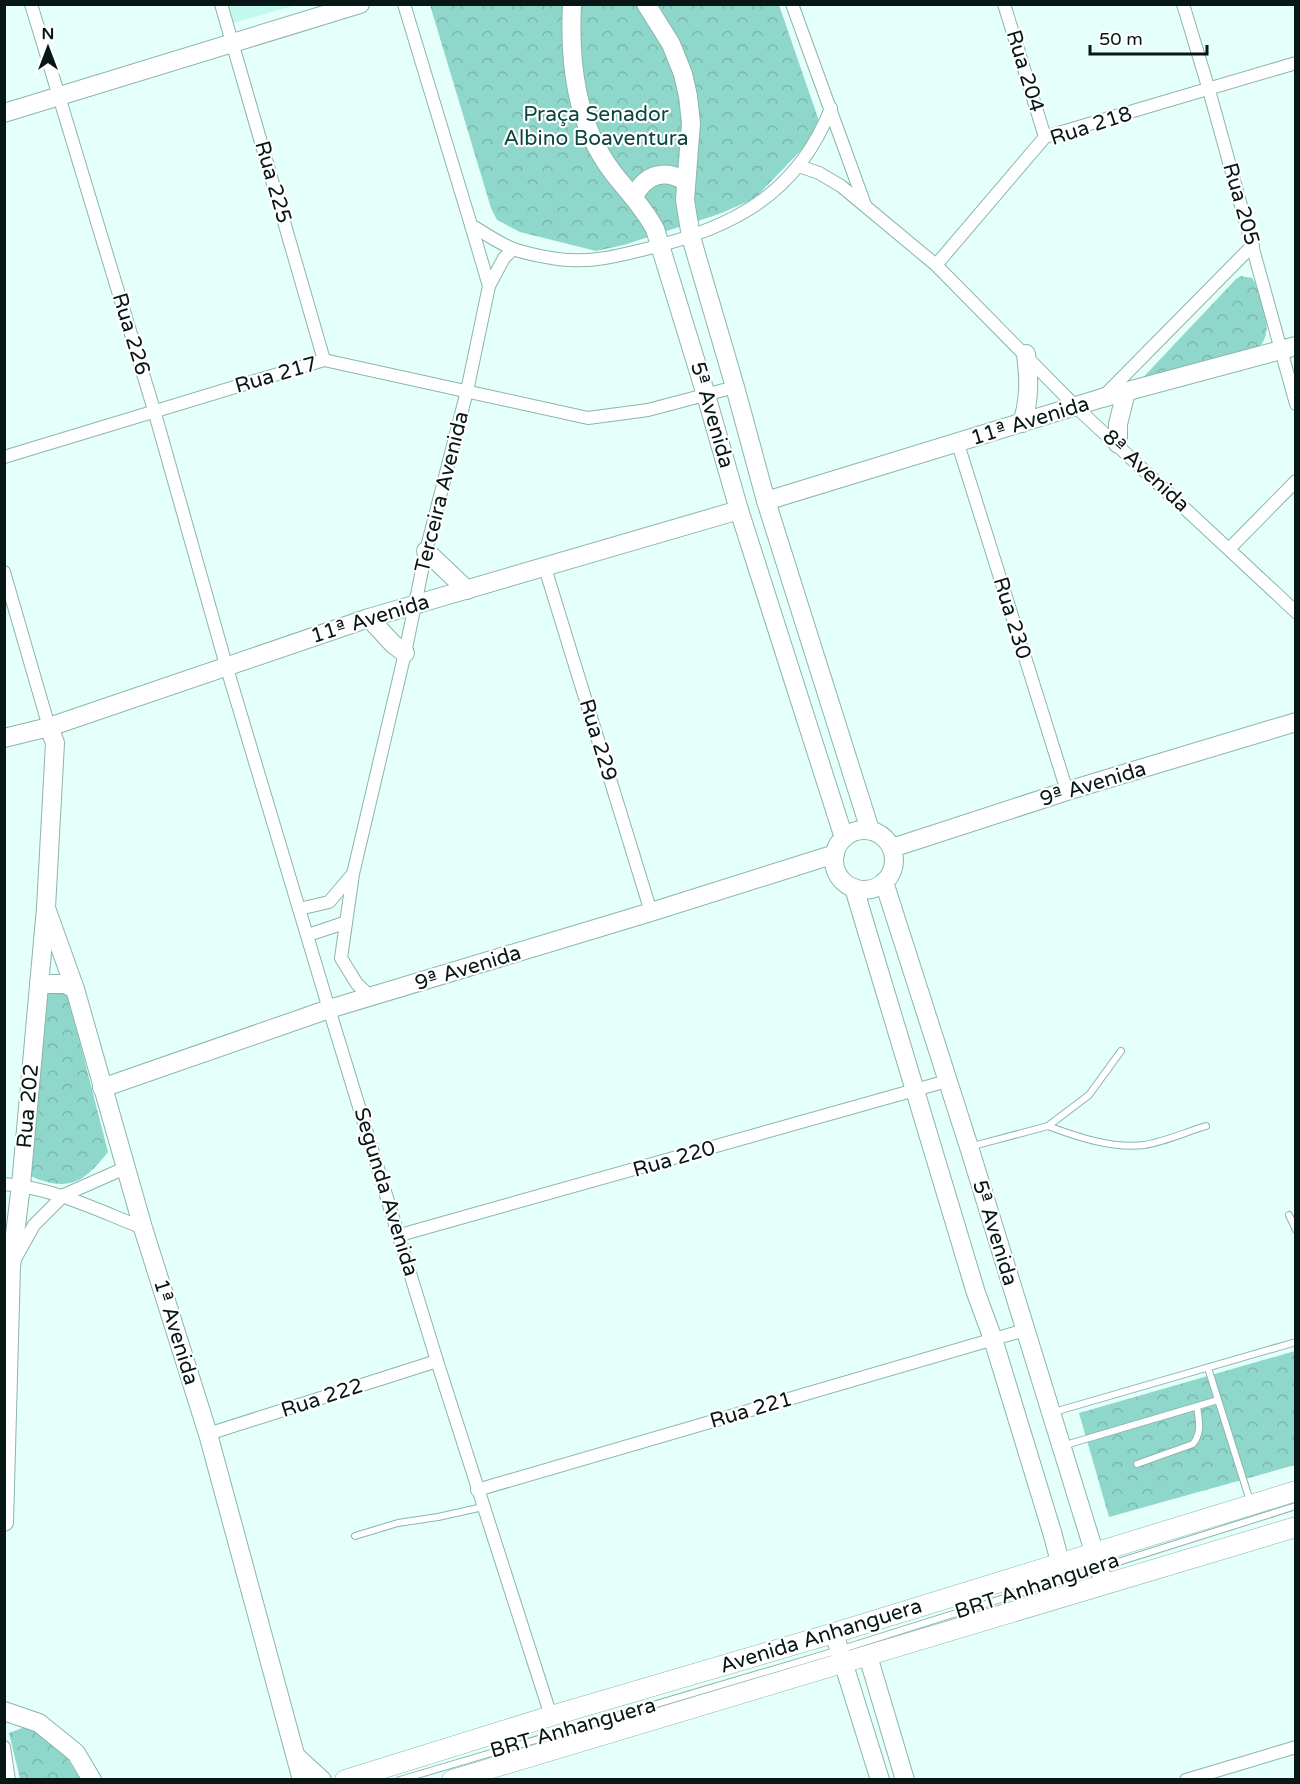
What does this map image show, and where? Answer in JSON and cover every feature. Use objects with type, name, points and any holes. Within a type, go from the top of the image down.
[{"type":"main road","name":"Avenida Anhanguera","points":[[345,1779],[551,1716],[839,1648],[868,1656],[1099,1568],[1250,1504],[1296,1491]]},
{"type":"main road","name":"Avenida Anhanguera","points":[[452,1779],[839,1648],[1060,1562],[1099,1568],[1296,1527]]},
{"type":"street","name":"Rua 226","points":[[31,4],[154,410],[226,665]]},
{"type":"street","name":"Rua 225","points":[[221,4],[324,360]]},
{"type":"street","points":[[4,113],[360,4]]},
{"type":"street","name":"Terceira Avenida","points":[[404,4],[489,286]]},
{"type":"street","name":"5ª Avenida","points":[[572,4],[571,56],[583,115],[598,151],[614,174],[646,211],[661,245],[839,846]]},
{"type":"street","name":"5ª Avenida","points":[[646,4],[671,44],[688,96],[691,123],[685,201],[691,237],[766,501],[870,830]]},
{"type":"street","points":[[792,4],[866,206]]},
{"type":"street","name":"Rua 204","points":[[1004,4],[1045,137]]},
{"type":"street","name":"Rua 205","points":[[1183,4],[1253,245],[1289,349],[1296,404]]},
{"type":"street","name":"Rua 218","points":[[936,265],[1045,137],[1296,63]]},
{"type":"street","points":[[471,225],[513,249],[569,260],[608,258],[691,237],[760,203],[799,166],[814,145],[831,108]]},
{"type":"street","name":"8ª Avenida","points":[[799,166],[826,177],[866,206],[936,265],[1077,408],[1296,612]]},
{"type":"street","points":[[634,197],[646,179],[656,175],[677,176],[686,182]]},
{"type":"street","points":[[1102,398],[1253,245]]},
{"type":"street","name":"Terceira Avenida","points":[[370,997],[357,984],[341,958],[344,923],[353,874],[416,605],[426,551],[467,391],[489,286],[504,258],[513,249]]},
{"type":"street","name":"11ª Avenida","points":[[766,501],[1077,408],[1102,398],[1289,349]]},
{"type":"street","points":[[1022,423],[1029,398],[1026,354]]},
{"type":"street","name":"Rua 217","points":[[4,457],[324,360],[588,418],[648,410],[706,395]]},
{"type":"street","points":[[706,395],[735,387]]},
{"type":"street","points":[[1118,444],[1118,424],[1126,392]]},
{"type":"street","name":"Rua 230","points":[[958,444],[1067,791]]},
{"type":"street","points":[[1229,549],[1296,481]]},
{"type":"street","name":"11ª Avenida","points":[[4,738],[49,727],[369,618],[739,510]]},
{"type":"street","points":[[426,551],[467,590]]},
{"type":"street","name":"Rua 229","points":[[546,568],[651,912]]},
{"type":"street","points":[[4,572],[49,727]]},
{"type":"street","points":[[369,618],[393,644],[405,653]]},
{"type":"street","name":"Segunda Avenida","points":[[226,665],[437,1361],[551,1716]]},
{"type":"street","name":"9ª Avenida","points":[[892,848],[1067,791],[1296,722]]},
{"type":"street","name":"Rua 202","points":[[4,1522],[13,1185],[39,984],[46,908],[55,743],[49,727]]},
{"type":"street","points":[[870,830],[887,840],[892,848],[894,866],[884,882],[870,889],[854,888],[841,878],[837,871],[839,846],[852,833],[870,830]]},
{"type":"street","name":"9ª Avenida","points":[[102,1088],[329,1009],[651,912],[839,846]]},
{"type":"street","name":"Terceira Avenida","points":[[299,909],[329,902],[353,874]]},
{"type":"street","name":"5ª Avenida","points":[[884,882],[969,1147],[1099,1568]]},
{"type":"street","name":"5ª Avenida","points":[[854,888],[1060,1562]]},
{"type":"street","name":"1ª Avenida","points":[[46,908],[75,989],[143,1228],[208,1434],[302,1779]]},
{"type":"street","points":[[308,935],[344,923]]},
{"type":"street","points":[[39,984],[65,984],[75,989]]},
{"type":"street","name":"Rua 220","points":[[400,1235],[947,1081]]},
{"type":"street","points":[[11,1267],[34,1225],[64,1195],[126,1167]]},
{"type":"street","points":[[13,1185],[64,1195],[143,1228]]},
{"type":"street","name":"Rua 221","points":[[477,1490],[1025,1330]]},
{"type":"street","name":"Rua 222","points":[[208,1434],[437,1361]]},
{"type":"street","points":[[839,1648],[880,1779]]},
{"type":"street","points":[[868,1656],[905,1779]]},
{"type":"street","points":[[4,1711],[39,1723],[76,1753],[92,1779]]},
{"type":"street","points":[[4,1747],[9,1779]]},
{"type":"street","points":[[1186,1779],[1296,1748]]},
{"type":"street","points":[[297,1757],[322,1779]]},
{"type":"lane","points":[[969,1147],[1048,1126],[1089,1095],[1121,1051]]},
{"type":"lane","points":[[1048,1126],[1072,1135],[1129,1145],[1145,1145],[1206,1126]]},
{"type":"lane","points":[[1289,1215],[1296,1230]]},
{"type":"lane","points":[[1051,1413],[1296,1342]]},
{"type":"lane","points":[[1208,1368],[1250,1504]]},
{"type":"lane","points":[[1062,1446],[1218,1400]]},
{"type":"lane","points":[[1137,1464],[1193,1444],[1200,1429],[1197,1407]]},
{"type":"lane","name":"BRT Anhanguera","points":[[400,1779],[839,1648],[1296,1506]]},
{"type":"lane","points":[[355,1536],[398,1523],[483,1507]]},
{"type":"shaded area","points":[[227,4],[296,5],[233,23]]},
{"type":"green space","name":"Praça Senador Albino Boaventura","points":[[430,5],[779,5],[819,121],[808,143],[754,199],[719,214],[624,245],[596,251],[520,232],[497,220],[491,208]]},
{"type":"green space","points":[[1241,276],[1252,278],[1266,317],[1266,334],[1257,349],[1134,387],[1236,279]]},
{"type":"green space","points":[[44,991],[67,992],[108,1152],[82,1178],[64,1184],[28,1175]]},
{"type":"green space","points":[[1295,1351],[1295,1465],[1109,1517],[1079,1413]]},
{"type":"green space","points":[[35,1723],[61,1748],[80,1779],[20,1779],[9,1733]]}]
